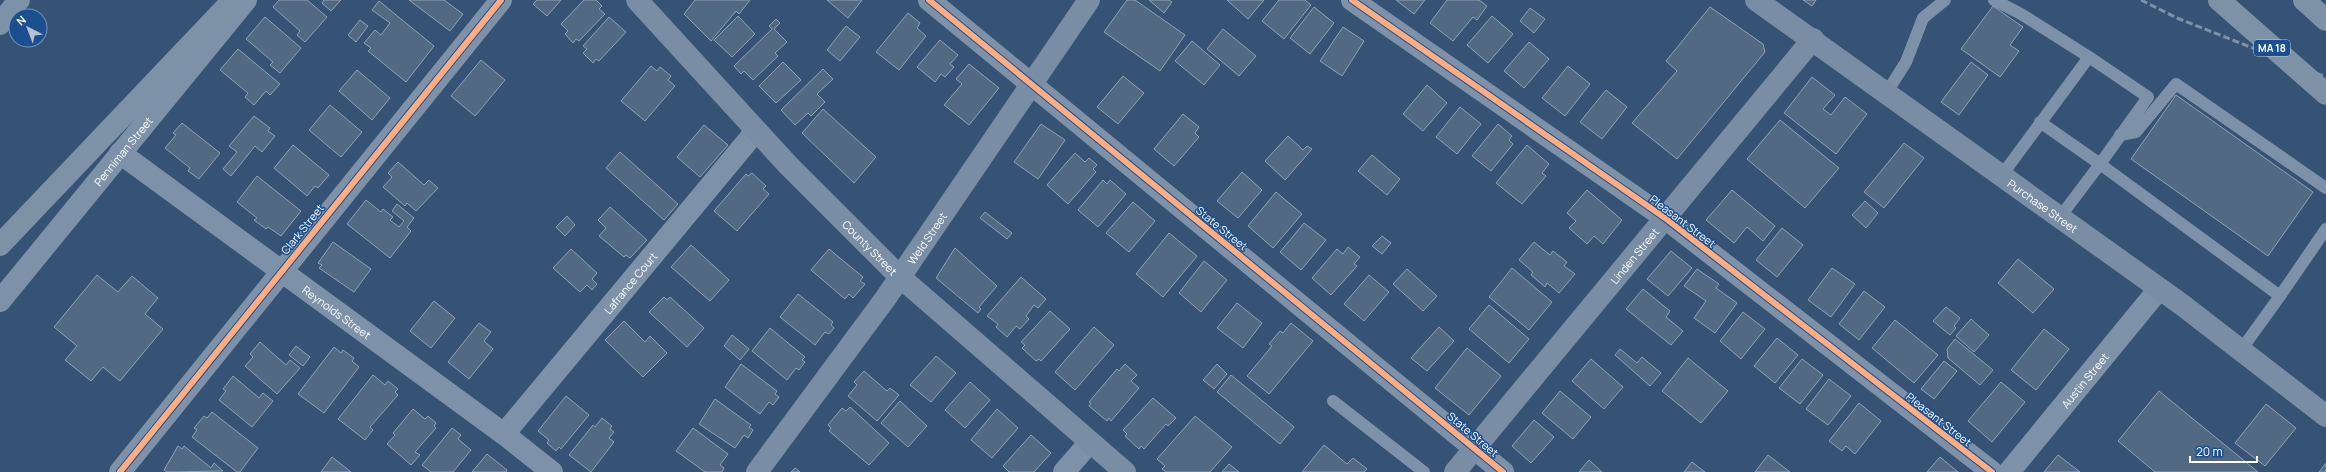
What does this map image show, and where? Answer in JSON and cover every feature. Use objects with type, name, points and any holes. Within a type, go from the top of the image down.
[{"type":"highway","points":[[0,24],[19,0]]},
{"type":"highway","points":[[0,245],[232,0]]},
{"type":"highway","name":"MA 18","points":[[2219,0],[2326,94]]},
{"type":"highway","points":[[2304,0],[2326,20]]},
{"type":"main road","name":"County Street","points":[[637,0],[826,204],[900,277],[1125,472]]},
{"type":"main road","name":"Weld Street","points":[[757,472],[900,277],[1090,0]]},
{"type":"main road","name":"Purchase Street","points":[[1756,0],[1887,92],[2159,289],[2326,416]]},
{"type":"main road","name":"Linden Street","points":[[1455,472],[1813,39]]},
{"type":"street","name":"Penniman Street","points":[[0,301],[246,0]]},
{"type":"street","name":"Clark Street","points":[[120,472],[500,0]]},
{"type":"street","name":"State Street","points":[[929,0],[1503,472]]},
{"type":"street","name":"Pleasant Street","points":[[1352,0],[1665,218],[1992,472]]},
{"type":"street","name":"Lafrance Court","points":[[504,434],[756,130]]},
{"type":"street","name":"Reynolds Street","points":[[120,153],[282,270],[504,434],[552,472]]},
{"type":"street","name":"Austin Street","points":[[2009,472],[2159,289]]},
{"type":"street","points":[[1064,472],[1090,442]]},
{"type":"lane","points":[[1887,92],[1906,62],[1923,18],[1945,0]]},
{"type":"lane","points":[[1994,0],[2021,14],[2089,57],[2148,97],[2060,217]]},
{"type":"lane","points":[[2002,175],[2089,57]]},
{"type":"lane","points":[[2120,135],[2136,132],[2176,84],[2326,188]]},
{"type":"lane","points":[[2040,122],[2100,164],[2280,296]]},
{"type":"lane","points":[[2241,350],[2326,229]]},
{"type":"lane","points":[[1333,401],[1424,472]]},
{"type":"building","points":[[279,0],[307,0],[327,17],[305,42],[297,35],[300,31],[273,7]]},
{"type":"building","points":[[324,0],[341,0],[331,11],[322,3]]},
{"type":"building","points":[[409,0],[444,0],[463,14],[450,31]]},
{"type":"building","points":[[537,0],[561,0],[547,16],[533,4]]},
{"type":"building","points":[[584,0],[596,0],[602,6],[599,9],[605,14],[579,41],[576,39],[573,43],[565,34],[568,31],[561,24]]},
{"type":"building","points":[[695,0],[750,0],[739,14],[736,11],[711,41],[684,14]]},
{"type":"building","points":[[827,0],[862,0],[848,18]]},
{"type":"building","points":[[1127,0],[1135,0],[1185,35],[1160,71],[1104,32]]},
{"type":"building","points":[[1149,0],[1169,0],[1172,2],[1164,13]]},
{"type":"building","points":[[1227,0],[1264,0],[1248,19]]},
{"type":"building","points":[[1279,0],[1305,0],[1311,5],[1284,39],[1262,21]]},
{"type":"building","points":[[1396,0],[1425,0],[1414,14]]},
{"type":"building","points":[[1447,0],[1479,0],[1487,6],[1477,20],[1473,17],[1453,41],[1430,23]]},
{"type":"building","points":[[1803,0],[1816,0],[1812,6]]},
{"type":"building","points":[[379,1],[434,46],[406,82],[368,51],[371,48],[364,43],[375,30],[381,35],[390,23],[372,10]]},
{"type":"building","points":[[1993,6],[2023,27],[2010,45],[2019,51],[2000,77],[1961,49]]},
{"type":"building","points":[[1314,7],[1334,23],[1310,54],[1290,38]]},
{"type":"building","points":[[1710,7],[1763,44],[1765,52],[1677,159],[1632,123],[1677,71],[1666,61]]},
{"type":"building","points":[[1530,8],[1545,19],[1534,33],[1520,21]]},
{"type":"building","points":[[908,13],[920,23],[917,28],[926,36],[899,70],[876,52]]},
{"type":"building","points":[[738,16],[755,34],[732,57],[714,40]]},
{"type":"building","points":[[1492,16],[1513,34],[1488,63],[1467,45]]},
{"type":"building","points":[[265,17],[301,48],[280,73],[270,65],[273,62],[246,39]]},
{"type":"building","points":[[609,17],[626,32],[599,61],[596,59],[593,63],[583,53],[587,49],[583,46]]},
{"type":"building","points":[[776,19],[780,23],[774,29],[787,42],[775,53],[778,56],[753,80],[744,71],[741,74],[734,66],[772,29],[769,26]]},
{"type":"building","points":[[360,20],[368,26],[356,42],[348,35]]},
{"type":"building","points":[[846,26],[860,37],[840,61],[827,50]]},
{"type":"building","points":[[1343,27],[1364,41],[1342,76],[1320,61]]},
{"type":"building","points":[[1223,29],[1256,56],[1239,76],[1207,49]]},
{"type":"building","points":[[940,40],[958,55],[950,64],[954,67],[945,77],[941,74],[935,82],[917,67]]},
{"type":"building","points":[[1192,41],[1220,65],[1204,85],[1175,61]]},
{"type":"building","points":[[1529,42],[1549,59],[1524,88],[1504,71]]},
{"type":"building","points":[[238,49],[280,84],[270,95],[266,91],[254,105],[245,97],[248,93],[220,70]]},
{"type":"building","points":[[481,60],[505,80],[475,116],[451,96]]},
{"type":"building","points":[[783,62],[801,80],[776,103],[759,86]]},
{"type":"building","points":[[1971,62],[1988,75],[1959,115],[1941,102]]},
{"type":"building","points":[[969,64],[999,88],[969,125],[944,105],[962,84],[956,79]]},
{"type":"building","points":[[651,66],[657,71],[660,67],[671,76],[668,80],[675,86],[645,121],[621,101]]},
{"type":"building","points":[[1568,66],[1590,84],[1565,116],[1542,98]]},
{"type":"building","points":[[823,69],[833,79],[817,94],[825,102],[811,116],[808,113],[795,125],[781,110]]},
{"type":"building","points":[[357,70],[390,98],[372,120],[339,91]]},
{"type":"building","points":[[1123,76],[1144,93],[1118,124],[1097,107]]},
{"type":"building","points":[[1812,77],[1835,95],[1823,109],[1831,115],[1845,97],[1867,114],[1836,154],[1784,113]]},
{"type":"building","points":[[1427,85],[1447,103],[1423,131],[1403,114]]},
{"type":"building","points":[[1606,90],[1627,107],[1602,139],[1580,122]]},
{"type":"building","points":[[2176,95],[2313,192],[2268,256],[2131,159]]},
{"type":"building","points":[[330,105],[362,132],[341,157],[309,130]]},
{"type":"building","points":[[1460,107],[1481,124],[1457,154],[1436,137]]},
{"type":"building","points":[[823,109],[876,157],[854,183],[802,133]]},
{"type":"building","points":[[1183,114],[1199,127],[1195,133],[1199,137],[1174,166],[1154,149]]},
{"type":"building","points":[[254,116],[270,128],[268,131],[275,136],[262,152],[255,146],[231,176],[223,169],[237,152],[229,146]]},
{"type":"building","points":[[1780,120],[1839,168],[1805,208],[1747,159]]},
{"type":"building","points":[[182,123],[220,153],[199,179],[188,171],[190,168],[165,148],[176,135],[173,133]]},
{"type":"building","points":[[1041,124],[1065,140],[1038,179],[1014,162]]},
{"type":"building","points":[[1498,124],[1512,136],[1509,140],[1513,144],[1491,171],[1472,156]]},
{"type":"building","points":[[704,125],[728,145],[700,177],[677,157]]},
{"type":"building","points":[[1288,136],[1303,150],[1307,146],[1312,149],[1285,180],[1265,161]]},
{"type":"building","points":[[1904,143],[1924,158],[1884,208],[1864,192]]},
{"type":"building","points":[[293,145],[329,175],[318,188],[315,186],[307,196],[274,168]]},
{"type":"building","points":[[1527,145],[1549,164],[1542,173],[1546,176],[1522,204],[1496,183]]},
{"type":"building","points":[[620,152],[678,204],[664,220],[606,168]]},
{"type":"building","points":[[1075,153],[1085,162],[1089,158],[1097,165],[1093,169],[1096,172],[1068,204],[1047,185]]},
{"type":"building","points":[[1372,155],[1400,179],[1387,195],[1358,171]]},
{"type":"building","points":[[398,162],[424,185],[429,180],[438,188],[416,211],[407,203],[405,206],[383,187],[392,177],[388,173]]},
{"type":"building","points":[[1242,172],[1262,190],[1238,218],[1217,201]]},
{"type":"building","points":[[752,173],[766,186],[763,189],[769,194],[737,231],[714,211],[746,174],[748,176]]},
{"type":"building","points":[[257,176],[301,211],[281,236],[268,227],[266,229],[254,220],[257,218],[237,202]]},
{"type":"building","points":[[1103,180],[1107,184],[1110,180],[1126,194],[1098,227],[1078,210]]},
{"type":"building","points":[[1587,190],[1622,220],[1603,244],[1594,236],[1587,244],[1569,228],[1576,221],[1567,213]]},
{"type":"building","points":[[1732,190],[1775,226],[1763,241],[1747,227],[1734,243],[1706,220]]},
{"type":"building","points":[[1276,192],[1302,214],[1273,248],[1248,226]]},
{"type":"building","points":[[366,200],[381,212],[383,209],[393,217],[390,220],[399,227],[404,221],[392,211],[397,204],[414,218],[407,227],[411,231],[390,258],[347,224]]},
{"type":"building","points":[[1865,201],[1878,213],[1866,228],[1852,215]]},
{"type":"building","points":[[1133,202],[1155,221],[1129,252],[1106,233]]},
{"type":"building","points":[[610,207],[647,240],[630,258],[626,255],[624,257],[599,236],[606,228],[598,220]]},
{"type":"building","points":[[985,212],[1012,233],[1007,239],[980,218]]},
{"type":"building","points":[[567,216],[575,225],[565,236],[556,227]]},
{"type":"building","points":[[1304,223],[1326,240],[1301,270],[1280,252]]},
{"type":"building","points":[[1782,228],[1803,245],[1777,277],[1756,260]]},
{"type":"building","points":[[1169,233],[1197,256],[1163,297],[1136,274]]},
{"type":"building","points":[[1382,236],[1391,243],[1382,254],[1372,246]]},
{"type":"building","points":[[333,242],[371,269],[354,292],[319,268],[322,265],[318,263]]},
{"type":"building","points":[[1534,242],[1550,255],[1553,251],[1567,262],[1564,266],[1575,274],[1559,293],[1547,283],[1545,287],[1531,275],[1533,272],[1519,260]]},
{"type":"building","points":[[691,245],[729,280],[710,301],[671,267]]},
{"type":"building","points":[[1348,247],[1360,257],[1354,264],[1357,266],[1331,295],[1312,278],[1337,249],[1343,254]]},
{"type":"building","points":[[955,248],[997,286],[979,307],[981,309],[978,313],[936,278]]},
{"type":"building","points":[[571,249],[597,273],[592,279],[597,284],[592,290],[587,285],[580,292],[553,268]]},
{"type":"building","points":[[829,249],[863,277],[860,281],[865,284],[853,298],[849,294],[845,299],[811,270]]},
{"type":"building","points":[[1671,251],[1692,268],[1668,296],[1647,279]]},
{"type":"building","points":[[2018,259],[2054,289],[2033,313],[1998,283]]},
{"type":"building","points":[[1204,261],[1227,280],[1201,312],[1179,293]]},
{"type":"building","points":[[1512,268],[1552,302],[1529,330],[1489,297]]},
{"type":"building","points":[[1832,268],[1855,284],[1831,317],[1808,300]]},
{"type":"building","points":[[1407,269],[1437,296],[1423,311],[1393,284]]},
{"type":"building","points":[[1697,269],[1719,284],[1716,288],[1737,303],[1715,333],[1694,318],[1706,301],[1684,286]]},
{"type":"building","points":[[97,275],[118,292],[132,276],[158,298],[145,314],[163,329],[120,381],[103,367],[91,381],[65,360],[77,346],[54,327]]},
{"type":"building","points":[[1369,275],[1389,292],[1364,321],[1344,304]]},
{"type":"building","points":[[1021,277],[1046,299],[1038,308],[1034,305],[1026,316],[1029,319],[1020,329],[1016,326],[1007,337],[996,327],[998,324],[987,316]]},
{"type":"building","points":[[1643,289],[1670,311],[1666,317],[1683,331],[1671,345],[1626,309]]},
{"type":"building","points":[[1864,291],[1885,307],[1859,340],[1839,324]]},
{"type":"building","points":[[798,294],[833,322],[831,325],[834,328],[829,334],[825,332],[815,345],[780,317]]},
{"type":"building","points":[[664,297],[667,300],[670,297],[704,328],[687,347],[649,312]]},
{"type":"building","points":[[434,301],[455,318],[431,348],[410,331]]},
{"type":"building","points":[[1237,303],[1262,323],[1243,348],[1217,328]]},
{"type":"building","points":[[1489,305],[1529,339],[1509,363],[1469,329]]},
{"type":"building","points":[[1946,307],[1960,318],[1954,326],[1956,328],[1950,335],[1933,321]]},
{"type":"building","points":[[1050,311],[1070,329],[1041,361],[1039,359],[1036,361],[1022,348],[1025,345],[1021,342]]},
{"type":"building","points":[[1743,312],[1765,329],[1741,359],[1720,341]]},
{"type":"building","points":[[1971,319],[1989,335],[1974,352],[1956,336]]},
{"type":"building","points":[[1895,320],[1938,355],[1914,383],[1872,348]]},
{"type":"building","points":[[624,321],[645,342],[650,336],[667,353],[643,377],[605,340]]},
{"type":"building","points":[[479,323],[491,332],[484,341],[493,349],[469,379],[448,362]]},
{"type":"building","points":[[1291,323],[1313,341],[1269,394],[1247,376],[1272,346],[1269,344],[1280,331],[1283,333]]},
{"type":"building","points":[[1094,327],[1114,345],[1075,390],[1055,372]]},
{"type":"building","points":[[1439,327],[1454,341],[1427,371],[1411,358]]},
{"type":"building","points":[[770,328],[805,357],[802,360],[805,362],[799,370],[796,368],[787,380],[752,351]]},
{"type":"building","points":[[2044,329],[2069,349],[2036,390],[2011,370]]},
{"type":"building","points":[[732,335],[749,349],[740,360],[724,346]]},
{"type":"building","points":[[1777,338],[1798,355],[1775,383],[1754,366]]},
{"type":"building","points":[[1955,339],[1993,370],[1980,385],[1948,358],[1947,349]]},
{"type":"building","points":[[260,342],[286,365],[290,360],[300,368],[277,394],[245,366],[253,357],[250,354]]},
{"type":"building","points":[[296,346],[310,357],[303,366],[289,355]]},
{"type":"building","points":[[334,347],[341,353],[343,350],[354,358],[352,361],[359,367],[324,413],[298,394]]},
{"type":"building","points":[[1467,348],[1501,376],[1469,415],[1435,388]]},
{"type":"building","points":[[1620,349],[1637,363],[1642,357],[1661,373],[1650,386],[1615,355]]},
{"type":"building","points":[[936,356],[956,373],[931,402],[910,385]]},
{"type":"building","points":[[1688,358],[1728,391],[1701,423],[1662,391]]},
{"type":"building","points":[[1591,359],[1623,387],[1604,409],[1572,381]]},
{"type":"building","points":[[1802,359],[1823,375],[1800,404],[1779,388]]},
{"type":"building","points":[[1944,361],[1957,371],[1934,399],[1921,389]]},
{"type":"building","points":[[741,364],[777,391],[775,394],[779,397],[773,405],[769,402],[760,414],[725,387]]},
{"type":"building","points":[[1125,364],[1137,375],[1131,381],[1139,388],[1111,421],[1109,418],[1107,421],[1089,406],[1091,403],[1089,402],[1117,369],[1119,371]]},
{"type":"building","points":[[1217,364],[1227,374],[1214,389],[1203,380]]},
{"type":"building","points":[[864,371],[887,391],[890,388],[899,395],[877,421],[848,396],[857,385],[854,382]]},
{"type":"building","points":[[373,375],[385,385],[388,381],[398,389],[395,392],[398,395],[370,427],[373,430],[365,440],[338,419]]},
{"type":"building","points":[[1231,375],[1294,427],[1280,444],[1217,392]]},
{"type":"building","points":[[233,376],[259,398],[263,393],[273,401],[252,427],[219,400],[226,391],[223,389]]},
{"type":"building","points":[[1829,379],[1851,396],[1828,425],[1806,409]]},
{"type":"building","points":[[970,382],[990,400],[965,428],[945,410]]},
{"type":"building","points":[[2001,382],[2025,402],[1992,442],[1968,421]]},
{"type":"building","points":[[1560,391],[1591,417],[1573,439],[1542,413]]},
{"type":"building","points":[[2159,391],[2258,472],[2155,472],[2118,441]]},
{"type":"building","points":[[566,396],[589,415],[561,449],[559,447],[556,451],[547,443],[549,440],[538,431]]},
{"type":"building","points":[[1153,398],[1176,418],[1168,426],[1166,424],[1144,449],[1141,446],[1139,449],[1125,436],[1127,434],[1123,430]]},
{"type":"building","points":[[715,399],[751,425],[749,427],[753,430],[748,438],[744,435],[735,448],[699,424]]},
{"type":"building","points":[[900,401],[927,426],[908,447],[881,423]]},
{"type":"building","points":[[1859,403],[1881,421],[1855,454],[1846,446],[1842,451],[1829,441]]},
{"type":"building","points":[[2266,404],[2296,428],[2265,466],[2235,443]]},
{"type":"building","points":[[850,407],[889,443],[869,465],[829,431],[831,428],[828,425],[842,408],[846,411]]},
{"type":"building","points":[[413,409],[425,419],[428,416],[436,423],[434,426],[436,428],[415,452],[420,455],[411,465],[387,444],[395,435],[393,433]]},
{"type":"building","points":[[997,409],[1018,428],[992,458],[971,440]]},
{"type":"building","points":[[212,412],[258,448],[240,472],[237,472],[192,437],[197,430],[194,428],[204,416],[207,418]]},
{"type":"building","points":[[1195,416],[1232,447],[1210,472],[1166,472],[1162,469],[1165,466],[1157,459]]},
{"type":"building","points":[[602,418],[612,426],[610,429],[614,432],[609,438],[614,442],[591,472],[569,455],[593,425],[595,427]]},
{"type":"building","points":[[1534,420],[1554,437],[1531,463],[1512,446]]},
{"type":"building","points":[[452,428],[461,435],[458,439],[471,450],[453,472],[431,472],[422,465]]},
{"type":"building","points":[[693,428],[728,454],[720,465],[724,468],[722,472],[705,472],[676,451]]},
{"type":"building","points":[[1031,435],[1051,453],[1034,472],[1009,472],[1003,466]]},
{"type":"building","points":[[1324,445],[1347,464],[1353,458],[1367,469],[1364,472],[1302,472]]},
{"type":"building","points":[[178,446],[182,449],[184,446],[211,468],[214,463],[223,471],[167,472],[164,470]]},
{"type":"building","points":[[487,454],[507,470],[506,472],[472,472]]},
{"type":"building","points":[[1768,455],[1790,472],[1755,472]]},
{"type":"building","points":[[2058,455],[2080,472],[2044,472]]},
{"type":"building","points":[[332,457],[351,472],[321,472]]},
{"type":"building","points":[[1940,457],[1958,472],[1927,472]]},
{"type":"building","points":[[1589,460],[1602,472],[1579,472]]},
{"type":"building","points":[[1692,462],[1705,472],[1684,472]]},
{"type":"building","points":[[2326,463],[2326,472],[2319,472]]},
{"type":"building","points":[[1229,464],[1239,472],[1222,472]]},
{"type":"building","points":[[795,468],[800,472],[791,472]]},
{"type":"railway","points":[[2141,0],[2177,18],[2326,77]]},
{"type":"cycle path","points":[[120,472],[501,0]]},
{"type":"cycle path","points":[[929,0],[1503,472]]},
{"type":"cycle path","points":[[1352,0],[1665,218],[1992,472]]}]
